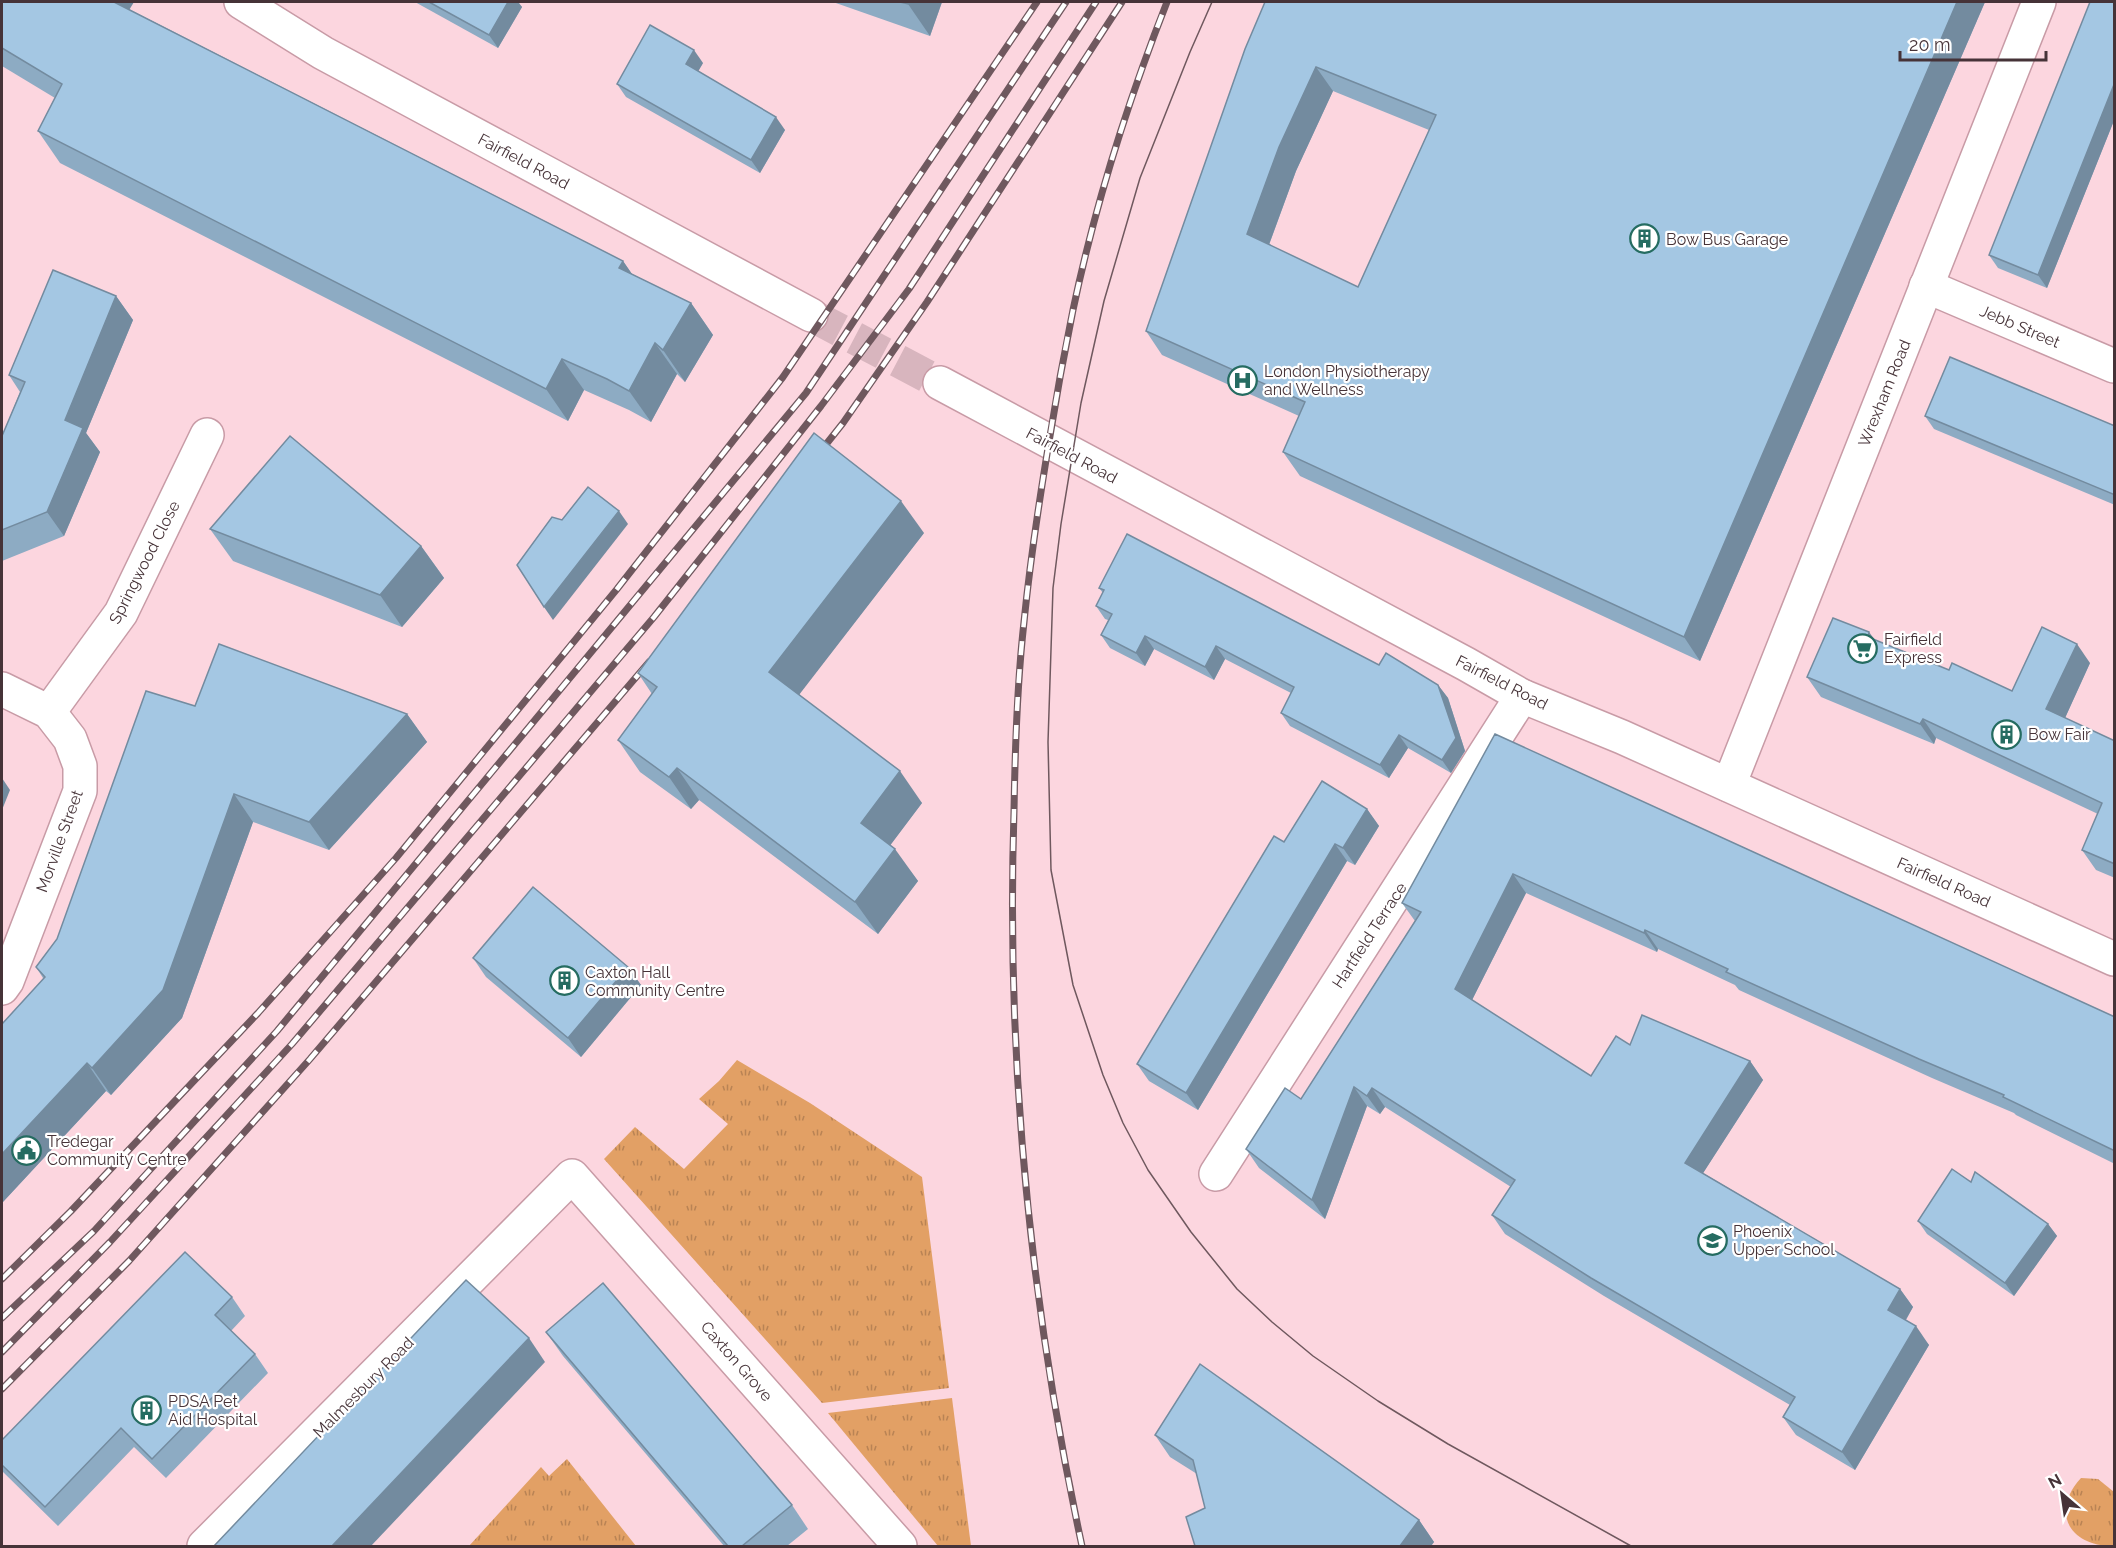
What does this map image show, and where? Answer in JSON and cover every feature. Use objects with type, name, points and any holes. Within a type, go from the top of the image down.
[{"type":"street","name":"Fairfield Road","points":[[241,2],[323,53],[811,315]]},
{"type":"street","name":"Wrexham Road","points":[[1729,785],[2039,2]]},
{"type":"street","name":"Jebb Street","points":[[1926,286],[2115,366]]},
{"type":"street","name":"Fairfield Road","points":[[940,383],[1522,696],[1729,785],[2115,959]]},
{"type":"street","name":"Springwood Close","points":[[49,712],[121,613],[207,435]]},
{"type":"street","name":"Morville Street","points":[[2,689],[49,712],[70,740],[80,766],[80,791],[7,981],[2,988]]},
{"type":"street","name":"Hartfield Terrace","points":[[1216,1174],[1522,696]]},
{"type":"street","name":"Malmesbury Road","points":[[204,1546],[573,1176]]},
{"type":"street","name":"Caxton Grove","points":[[573,1176],[900,1546]]},
{"type":"green space","points":[[737,1060],[810,1103],[922,1177],[949,1388],[822,1403],[604,1159],[635,1127],[684,1169],[728,1124],[699,1099]]},
{"type":"green space","points":[[952,1398],[971,1546],[938,1546],[828,1413]]},
{"type":"green space","points":[[567,1459],[636,1546],[469,1546],[541,1467],[549,1476]]},
{"type":"green space","points":[[2081,1478],[2098,1479],[2114,1492],[2114,1546],[2086,1541],[2069,1526],[2066,1515],[2067,1504],[2071,1491]]},
{"type":"building","points":[[2,2],[114,2],[623,261],[619,268],[691,303],[663,350],[655,343],[629,391],[562,359],[546,389],[38,131],[62,84],[2,48]]},
{"type":"building","points":[[429,2],[508,2],[489,35]]},
{"type":"building","name":"Bow Bus Garage","points":[[1265,2],[1957,2],[1684,637],[1283,452],[1305,402],[1146,331],[1245,49]],"holes":[[[1316,67],[1436,115],[1358,287],[1247,234],[1279,147]]]},
{"type":"building","points":[[2090,2],[2115,2],[2115,82],[2038,275],[1989,255]]},
{"type":"building","points":[[650,25],[694,50],[686,64],[776,117],[751,160],[617,84]]},
{"type":"building","points":[[53,270],[116,296],[65,420],[83,428],[47,512],[2,530],[2,436],[25,382],[9,375]]},
{"type":"building","points":[[1950,357],[2115,426],[2115,495],[1925,416]]},
{"type":"building","points":[[814,433],[901,501],[769,672],[900,771],[861,823],[895,849],[855,902],[677,768],[669,777],[618,740],[657,687],[638,673]]},
{"type":"building","points":[[290,436],[421,546],[380,595],[210,529]]},
{"type":"building","points":[[588,487],[619,511],[544,607],[517,565],[552,517],[562,520]]},
{"type":"building","points":[[1127,534],[1379,665],[1386,653],[1438,685],[1456,738],[1442,760],[1399,735],[1380,765],[1281,713],[1294,687],[1216,646],[1205,667],[1145,636],[1136,653],[1101,635],[1112,614],[1096,606],[1104,590],[1099,588]]},
{"type":"building","points":[[1833,618],[1869,632],[1868,637],[1949,670],[1952,663],[2012,691],[2042,627],[2077,644],[2046,709],[2115,741],[2115,864],[2082,850],[2102,803],[1923,719],[1920,724],[1807,677]]},
{"type":"building","points":[[219,644],[407,714],[309,822],[234,794],[163,990],[92,1068],[87,1063],[2,1154],[2,1024],[45,977],[36,967],[57,939],[146,691],[195,706]]},
{"type":"building","points":[[1495,734],[2115,1017],[2115,1151],[2003,1097],[2004,1095],[1726,972],[1728,969],[1645,930],[1644,933],[1513,874],[1455,989],[1591,1076],[1616,1036],[1630,1045],[1642,1015],[1750,1061],[1685,1163],[1900,1289],[1888,1310],[1916,1326],[1842,1452],[1783,1417],[1795,1397],[1591,1278],[1492,1215],[1515,1180],[1372,1088],[1367,1096],[1354,1087],[1312,1200],[1246,1149],[1285,1088],[1301,1099],[1421,912],[1402,903]]},
{"type":"building","points":[[1322,781],[1367,809],[1343,848],[1335,844],[1186,1093],[1137,1064],[1274,836],[1284,842]]},
{"type":"building","name":"Caxton Hall Community Centre","points":[[533,887],[628,967],[568,1038],[473,958]]},
{"type":"building","points":[[1952,1169],[1971,1182],[1975,1172],[2048,1224],[2005,1283],[1918,1221]]},
{"type":"building","name":"PDSA Pet Aid Hospital","points":[[185,1252],[232,1297],[215,1315],[255,1354],[152,1459],[121,1428],[45,1507],[2,1465],[2,1440]]},
{"type":"building","points":[[466,1280],[529,1338],[332,1546],[214,1546]]},
{"type":"building","points":[[603,1283],[792,1505],[742,1546],[728,1546],[546,1332]]},
{"type":"building","points":[[1200,1364],[1419,1520],[1400,1546],[1195,1546],[1186,1517],[1205,1508],[1193,1460],[1155,1435]]},
{"type":"tunnel","points":[[811,315],[940,383]]},
{"type":"tram line","points":[[1212,2],[1140,178],[1104,301],[1081,403],[1061,524],[1053,588],[1048,742],[1051,870],[1073,985],[1103,1075],[1123,1123],[1148,1170],[1191,1232],[1237,1289],[1313,1356],[1378,1401],[1448,1444],[1631,1546]]},
{"type":"railway","points":[[2,1279],[71,1211],[258,1013],[396,858],[617,589],[783,377],[1037,2]]},
{"type":"railway","points":[[2,1318],[94,1231],[277,1031],[806,393],[1066,2]]},
{"type":"railway","points":[[2,1352],[110,1242],[292,1044],[654,617],[821,406],[909,289],[1096,2]]},
{"type":"railway","points":[[816,457],[843,423],[927,302],[1122,2]]},
{"type":"railway","points":[[1082,1546],[1048,1364],[1036,1273],[1018,1089],[1012,904],[1018,692],[1035,532],[1054,409],[1073,310],[1091,232],[1114,154],[1167,2]]},
{"type":"railway","points":[[2,1389],[129,1261],[310,1059],[649,662]]},
{"type":"place","name":"Bow Bus Garage","points":[[1645,239]]},
{"type":"place","name":"London Physiotherapy and Wellness","points":[[1243,380]]},
{"type":"place","name":"Fairfield Express","points":[[1863,648]]},
{"type":"place","name":"Bow Fair","points":[[2007,734]]},
{"type":"place","name":"Caxton Hall Community Centre","points":[[564,981]]},
{"type":"place","name":"Tredegar Community Centre","points":[[26,1150]]},
{"type":"place","name":"Phoenix Upper School","points":[[1712,1240]]},
{"type":"place","name":"PDSA Pet Aid Hospital","points":[[147,1410]]}]
